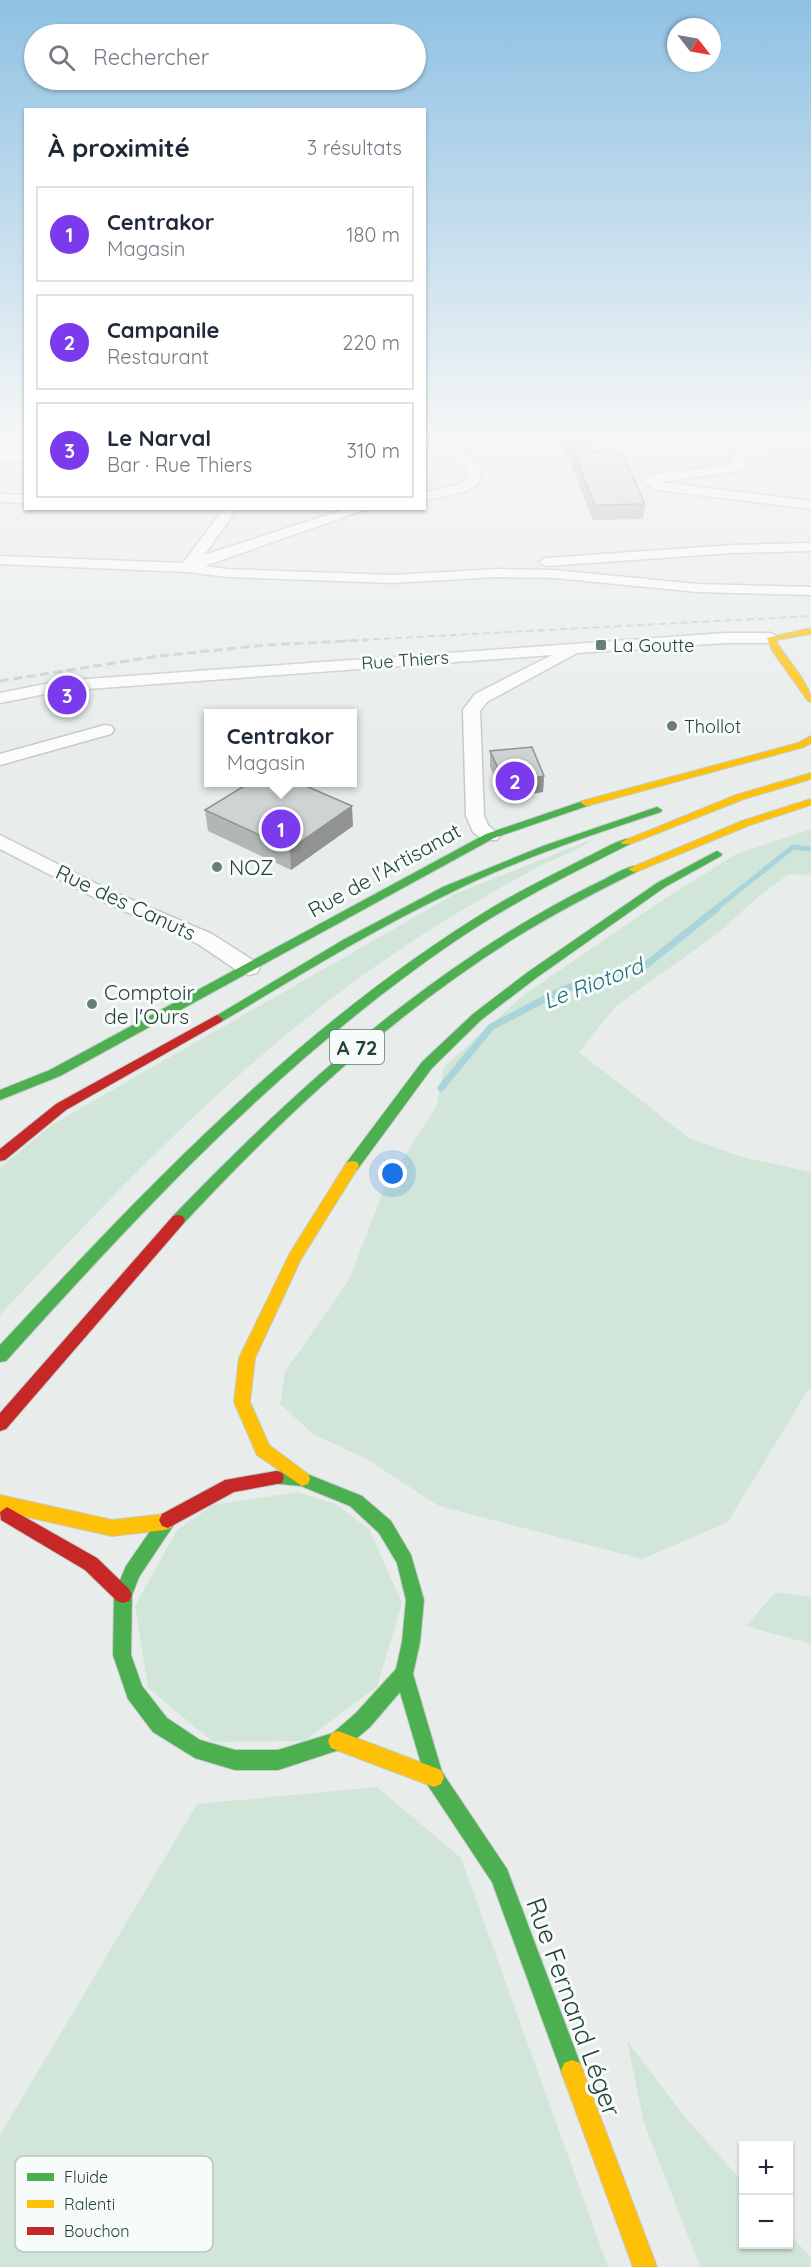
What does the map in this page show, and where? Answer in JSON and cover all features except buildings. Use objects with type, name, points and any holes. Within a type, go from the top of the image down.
[{"type":"main road","name":"Rue Thiers","points":[[771,638],[811,631]]},
{"type":"main road","points":[[771,638],[777,652],[811,699]]},
{"type":"main road","name":"Rue de l'Artisanat","points":[[0,1095],[55,1073],[490,836],[580,805],[801,745],[811,739]]},
{"type":"main road","name":"A 72","points":[[0,1356],[137,1206],[288,1061],[355,1006],[445,941],[557,875],[644,835],[763,789],[811,776]]},
{"type":"main road","points":[[718,790],[729,787],[763,789]]},
{"type":"main road","name":"A 72","points":[[0,1424],[195,1201],[313,1085],[418,999],[519,930],[610,880],[709,837],[811,802]]},
{"type":"main road","points":[[0,1156],[61,1107],[403,913],[491,870],[588,832],[675,804]]},
{"type":"main road","points":[[771,830],[798,819],[811,809]]},
{"type":"main road","points":[[165,1522],[132,1572],[123,1595],[122,1654],[135,1692],[160,1725],[195,1748],[235,1760],[278,1760],[338,1741],[363,1720],[404,1674],[411,1642],[415,1600],[405,1560],[385,1527],[356,1501],[302,1479],[263,1450],[242,1402],[247,1358],[295,1257],[358,1156],[428,1065],[477,1017],[532,975],[661,885],[728,848]]},
{"type":"main road","points":[[0,1503],[112,1528],[165,1522],[231,1485],[276,1478],[302,1479]]},
{"type":"main road","points":[[0,1511],[91,1564],[123,1595]]},
{"type":"main road","name":"Rue Fernand Léger","points":[[404,1674],[434,1777],[500,1876],[645,2267]]},
{"type":"main road","points":[[338,1741],[434,1777]]},
{"type":"street","points":[[188,568],[210,537]]},
{"type":"street","points":[[188,568],[212,557],[275,537]]},
{"type":"street","points":[[497,573],[533,563],[733,549],[811,547]]},
{"type":"street","points":[[0,560],[188,568],[226,573],[393,579],[497,573],[555,574],[697,588],[811,591]]},
{"type":"street","name":"Rue Thiers","points":[[0,698],[60,686],[725,638],[771,638]]},
{"type":"street","points":[[490,836],[480,828],[475,816],[471,710],[482,698],[578,649]]},
{"type":"street","points":[[0,760],[105,730]]},
{"type":"street","name":"Rue des Canuts","points":[[0,841],[104,895],[205,939],[249,968]]},
{"type":"green space","points":[[811,829],[811,875],[789,874],[757,898],[717,934],[616,1006],[579,1052],[689,1138],[742,1157],[811,1172],[811,1389],[806,1393],[728,1522],[642,1559],[439,1506],[368,1460],[313,1434],[280,1404],[285,1372],[349,1280],[384,1189],[437,1105],[444,1067],[521,997],[658,903],[736,854]]},
{"type":"green space","points":[[593,839],[463,909],[363,975],[293,1029],[248,1067],[163,1146],[0,1315],[0,1168],[53,1124],[455,894]]},
{"type":"green space","points":[[297,1492],[336,1504],[369,1529],[402,1603],[377,1687],[304,1741],[213,1742],[148,1688],[135,1606],[177,1530],[213,1505]]},
{"type":"green space","points":[[776,1592],[811,1597],[811,1644],[746,1626]]},
{"type":"green space","points":[[377,1787],[461,1858],[608,2267],[0,2267],[0,2135],[197,1804]]},
{"type":"green space","points":[[627,2041],[684,2116],[739,2178],[739,2249],[793,2249],[793,2238],[811,2258],[811,2267],[700,2267],[644,2123]]},
{"type":"waterway","name":"Le Riotord","points":[[714,910],[793,847],[811,849]]},
{"type":"waterway","name":"Le Riotord","points":[[441,1088],[491,1027],[564,989],[646,965],[716,909]]},
{"type":"railway","points":[[340,641],[811,616]]},
{"type":"railway","points":[[0,681],[159,656],[266,645],[368,640]]},
{"type":"traffic: fast","points":[[0,1095],[55,1073],[490,836],[586,803]]},
{"type":"traffic: fast","points":[[217,1019],[348,943],[447,890],[547,848],[657,810]]},
{"type":"traffic: fast","points":[[0,1356],[70,1279],[212,1133],[286,1065],[363,1001],[445,942],[532,889],[626,842]]},
{"type":"traffic: fast","points":[[352,1166],[427,1065],[477,1017],[532,975],[661,885],[717,854]]},
{"type":"traffic: fast","points":[[178,1220],[279,1117],[388,1022],[446,978],[506,938],[569,901],[634,869]]},
{"type":"traffic: fast","points":[[168,1520],[132,1572],[123,1595],[122,1655],[135,1692],[160,1725],[195,1748],[235,1760],[278,1760],[338,1741],[363,1720],[404,1674],[411,1642],[415,1600],[405,1561],[385,1527],[356,1501],[302,1479],[276,1478]]},
{"type":"traffic: fast","points":[[404,1674],[434,1777],[500,1876],[572,2071]]},
{"type":"traffic: slow","points":[[811,631],[771,638],[777,652],[811,699]]},
{"type":"traffic: slow","points":[[586,803],[801,745],[811,739]]},
{"type":"traffic: slow","points":[[626,842],[740,797],[811,776]]},
{"type":"traffic: slow","points":[[634,869],[746,823],[811,802]]},
{"type":"traffic: slow","points":[[302,1479],[263,1450],[242,1402],[247,1358],[295,1257],[352,1166]]},
{"type":"traffic: slow","points":[[0,1503],[112,1528],[165,1522]]},
{"type":"traffic: slow","points":[[338,1741],[434,1777]]},
{"type":"traffic: slow","points":[[572,2071],[645,2267]]},
{"type":"traffic: jam","points":[[0,1156],[61,1107],[217,1019]]},
{"type":"traffic: jam","points":[[0,1424],[178,1220]]},
{"type":"traffic: jam","points":[[168,1520],[231,1485],[276,1478]]},
{"type":"traffic: jam","points":[[7,1515],[91,1564],[123,1595]]},
{"type":"place","name":"La Goutte","points":[[601,645]]},
{"type":"place","name":"Le Narval","points":[[67,695]]},
{"type":"place","name":"Thollot","points":[[672,726]]},
{"type":"place","name":"Campanile","points":[[515,781]]},
{"type":"place","name":"Centrakor","points":[[281,829]]},
{"type":"place","name":"NOZ","points":[[217,867]]},
{"type":"place","name":"Comptoir de l'Ours","points":[[92,1004]]}]
